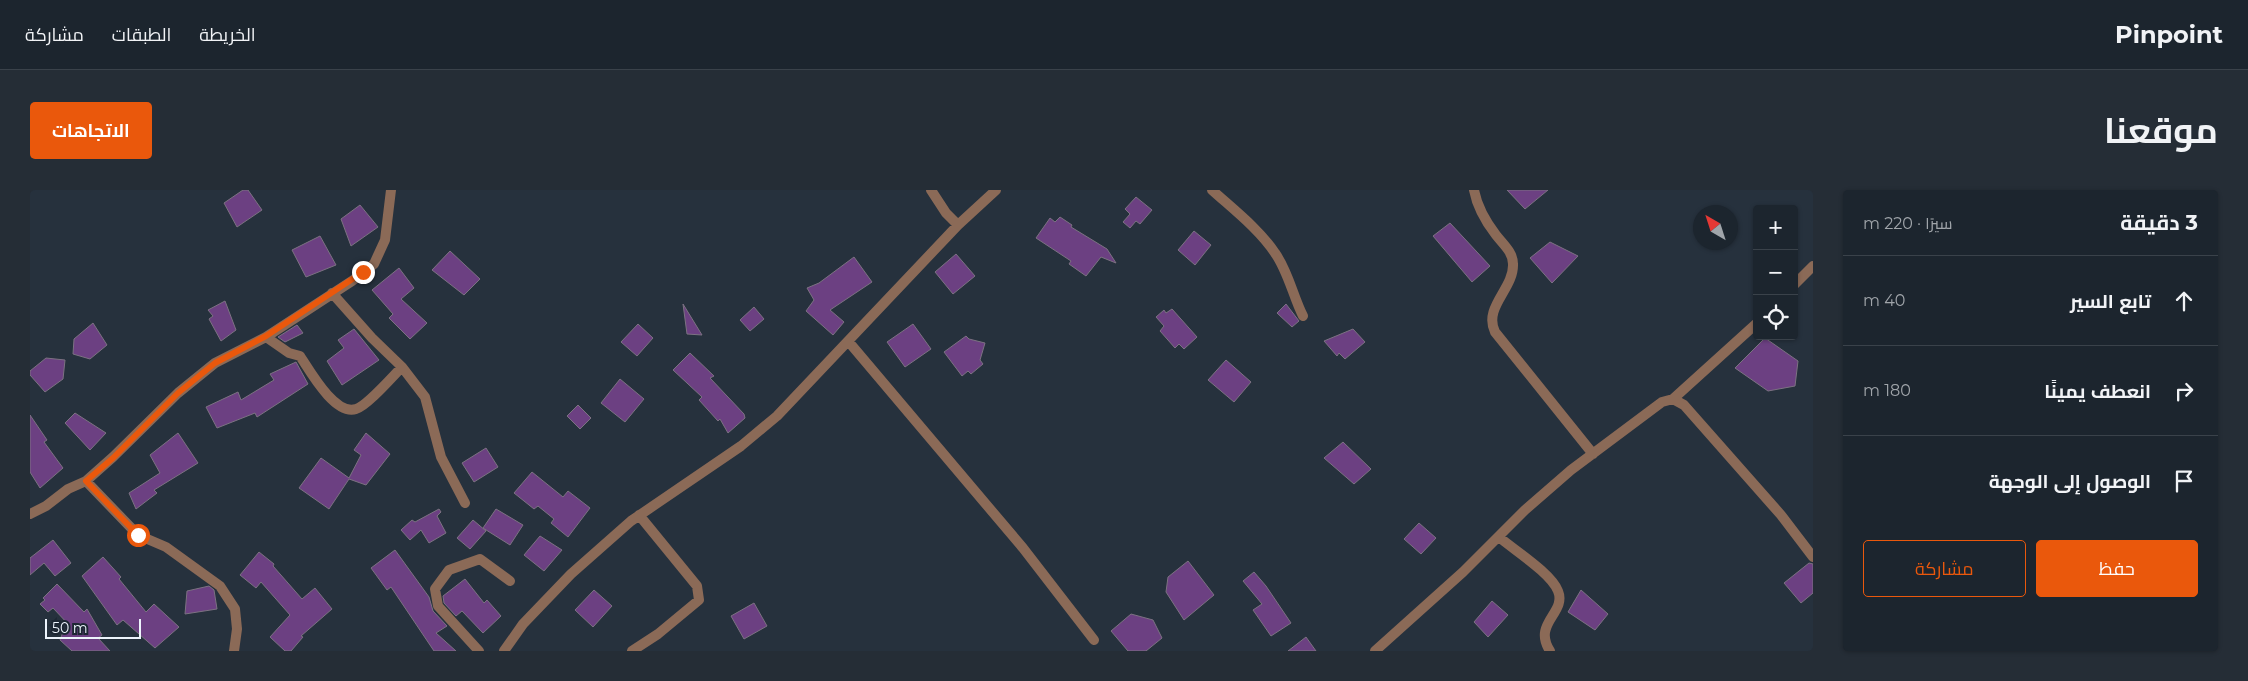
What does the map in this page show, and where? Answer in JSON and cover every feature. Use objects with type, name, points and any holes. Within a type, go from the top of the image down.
[{"type":"street","points":[[30,514],[46,506],[68,489],[86,481],[113,458],[156,414],[215,363],[266,336],[374,264],[385,240],[391,190]]},
{"type":"street","points":[[930,190],[946,213],[958,224]]},
{"type":"street","points":[[504,651],[523,624],[571,574],[639,515],[741,446],[777,416],[958,224],[996,190]]},
{"type":"street","points":[[1212,190],[1235,210],[1275,252],[1287,275],[1303,316]]},
{"type":"street","points":[[1474,190],[1484,217],[1510,252],[1513,262],[1512,273],[1492,314],[1492,324],[1496,332],[1593,454]]},
{"type":"street","points":[[1798,281],[1813,266]]},
{"type":"street","points":[[332,293],[372,338],[402,366],[425,397],[441,457],[465,504]]},
{"type":"street","points":[[1375,651],[1499,537],[1525,510],[1593,454],[1662,402],[1673,399],[1753,326]]},
{"type":"street","points":[[266,336],[289,353],[300,356],[335,404],[345,409],[356,410],[364,405],[402,366]]},
{"type":"street","points":[[848,341],[1023,548],[1094,640]]},
{"type":"street","points":[[1673,399],[1684,405],[1781,515],[1813,557]]},
{"type":"street","points":[[86,481],[138,535],[166,547],[220,586],[235,609],[237,629],[234,651]]},
{"type":"street","points":[[632,651],[666,628],[699,600],[697,586],[639,515]]},
{"type":"street","points":[[1499,537],[1543,573],[1558,592],[1560,601],[1544,630],[1543,638],[1550,651]]},
{"type":"street","points":[[479,651],[438,606],[435,589],[449,570],[480,559],[510,581]]},
{"type":"building","points":[[243,190],[248,190],[262,210],[237,227],[224,203]]},
{"type":"building","points":[[1507,190],[1548,190],[1525,209]]},
{"type":"building","points":[[1136,197],[1152,210],[1140,224],[1136,221],[1130,228],[1123,222],[1130,214],[1125,209]]},
{"type":"building","points":[[360,205],[378,227],[351,246],[341,219]]},
{"type":"building","points":[[1060,217],[1072,225],[1071,227],[1107,249],[1116,263],[1101,257],[1086,276],[1069,264],[1071,261],[1036,238],[1050,218],[1055,222]]},
{"type":"building","points":[[1450,223],[1490,266],[1472,282],[1433,236]]},
{"type":"building","points":[[1194,231],[1211,245],[1195,265],[1178,250]]},
{"type":"building","points":[[320,236],[336,265],[306,277],[292,250]]},
{"type":"building","points":[[1550,242],[1578,256],[1552,283],[1530,258]]},
{"type":"building","points":[[450,251],[480,279],[464,295],[432,270]]},
{"type":"building","points":[[956,254],[975,276],[953,294],[935,272]]},
{"type":"building","points":[[854,257],[872,282],[830,310],[844,322],[833,335],[806,311],[814,300],[807,288],[819,283]]},
{"type":"building","points":[[399,268],[414,288],[401,299],[427,323],[410,339],[389,318],[393,314],[372,290]]},
{"type":"building","points":[[225,301],[236,330],[221,341],[209,319],[213,316],[208,310]]},
{"type":"building","points":[[683,304],[702,335],[687,334]]},
{"type":"building","points":[[1286,304],[1299,321],[1292,327],[1277,313]]},
{"type":"building","points":[[754,307],[764,319],[750,331],[740,320]]},
{"type":"building","points":[[1172,309],[1197,337],[1184,349],[1179,344],[1175,348],[1160,331],[1164,326],[1156,317],[1164,310],[1166,313]]},
{"type":"building","points":[[93,323],[107,345],[90,359],[73,354],[74,339]]},
{"type":"building","points":[[638,324],[653,338],[637,356],[621,342]]},
{"type":"building","points":[[913,324],[931,349],[905,367],[887,342]]},
{"type":"building","points":[[297,325],[303,333],[285,342],[278,337]]},
{"type":"building","points":[[354,329],[379,360],[342,385],[327,361],[344,348],[338,340]]},
{"type":"building","points":[[1353,329],[1365,342],[1345,359],[1339,353],[1337,356],[1324,341]]},
{"type":"building","points":[[966,336],[969,339],[985,343],[980,360],[983,364],[971,374],[968,371],[962,376],[944,352]]},
{"type":"building","points":[[1763,340],[1768,340],[1798,361],[1795,386],[1768,391],[1735,368]]},
{"type":"building","points":[[690,353],[714,376],[710,378],[744,414],[745,418],[728,433],[720,419],[718,421],[699,400],[702,397],[673,370]]},
{"type":"building","points":[[46,358],[65,360],[63,379],[45,392],[30,375],[30,371]]},
{"type":"building","points":[[1226,360],[1251,382],[1234,402],[1208,380]]},
{"type":"building","points":[[296,362],[308,384],[257,417],[255,413],[217,428],[206,407],[238,392],[241,400],[274,380],[270,374]]},
{"type":"building","points":[[620,379],[644,399],[625,422],[601,403]]},
{"type":"building","points":[[578,405],[591,418],[580,429],[567,416]]},
{"type":"building","points":[[75,413],[106,433],[90,450],[65,423]]},
{"type":"building","points":[[30,415],[47,440],[44,442],[63,468],[40,488],[30,472]]},
{"type":"building","points":[[178,433],[198,463],[154,490],[157,493],[136,509],[129,493],[160,473],[150,455]]},
{"type":"building","points":[[366,433],[390,454],[366,485],[349,479],[329,509],[299,488],[321,458],[349,478],[361,455],[354,450]]},
{"type":"building","points":[[1343,442],[1371,469],[1354,484],[1324,458]]},
{"type":"building","points":[[486,448],[498,467],[474,482],[462,463]]},
{"type":"building","points":[[532,472],[563,497],[568,491],[590,508],[568,537],[551,523],[554,519],[538,506],[534,509],[514,493]]},
{"type":"building","points":[[439,509],[441,512],[437,516],[446,533],[429,543],[421,530],[410,540],[401,530],[412,520],[415,522]]},
{"type":"building","points":[[496,509],[523,525],[510,545],[483,528]]},
{"type":"building","points":[[473,520],[486,531],[470,549],[457,538]]},
{"type":"building","points":[[1419,523],[1436,538],[1421,554],[1404,539]]},
{"type":"building","points":[[540,536],[562,550],[544,571],[524,555]]},
{"type":"building","points":[[53,540],[71,563],[55,576],[44,563],[30,575],[30,558]]},
{"type":"building","points":[[395,550],[429,597],[433,611],[447,626],[436,633],[456,651],[434,651],[391,587],[387,590],[371,568]]},
{"type":"building","points":[[259,552],[274,564],[273,566],[302,599],[315,588],[332,609],[301,636],[303,637],[291,651],[285,651],[270,637],[290,615],[261,582],[256,588],[240,575]]},
{"type":"building","points":[[103,557],[121,577],[119,579],[146,612],[154,604],[179,627],[155,648],[123,620],[117,625],[82,576]]},
{"type":"building","points":[[1188,561],[1214,595],[1184,620],[1166,592],[1168,577]]},
{"type":"building","points":[[1809,563],[1813,564],[1813,593],[1801,603],[1784,583]]},
{"type":"building","points":[[1254,572],[1291,623],[1271,636],[1253,610],[1262,604],[1243,581]]},
{"type":"building","points":[[465,579],[484,603],[487,600],[501,616],[483,633],[462,611],[456,616],[444,603],[443,596]]},
{"type":"building","points":[[57,584],[84,612],[87,609],[102,635],[98,638],[110,651],[72,651],[60,640],[63,632],[70,626],[53,608],[48,612],[40,604],[45,600],[43,598]]},
{"type":"building","points":[[209,586],[214,590],[217,609],[185,614],[187,591]]},
{"type":"building","points":[[594,590],[612,606],[593,627],[575,610]]},
{"type":"building","points":[[1581,590],[1608,614],[1595,630],[1568,612]]},
{"type":"building","points":[[1492,601],[1508,615],[1488,637],[1474,622]]},
{"type":"building","points":[[754,603],[767,626],[744,639],[731,616]]},
{"type":"building","points":[[1131,614],[1153,620],[1162,638],[1146,651],[1128,651],[1111,631]]},
{"type":"building","points":[[1306,637],[1316,651],[1288,651]]},
{"type":"route","points":[[138,535],[86,481],[113,458],[178,393],[215,363],[266,336],[363,272]]}]
